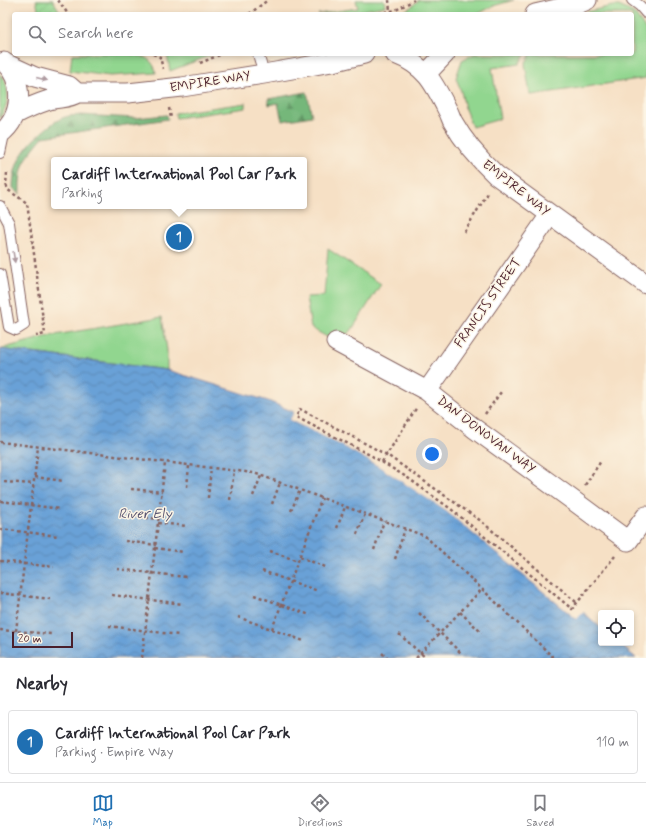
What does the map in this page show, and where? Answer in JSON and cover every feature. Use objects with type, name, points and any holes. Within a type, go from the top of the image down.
[{"type":"street","points":[[544,12],[578,4],[586,0]]},
{"type":"street","name":"EMPIRE WAY","points":[[16,114],[32,106],[52,99],[72,97],[77,93],[128,93],[182,87],[332,62],[356,56]]},
{"type":"street","name":"EMPIRE WAY","points":[[399,56],[416,65],[426,74],[438,89],[453,122],[479,160],[498,177],[646,284]]},
{"type":"street","points":[[426,74],[444,56]]},
{"type":"street","points":[[2,132],[11,123],[16,114],[19,96],[16,79],[3,61]]},
{"type":"street","name":"EMPIRE WAY","points":[[3,61],[35,77],[69,86],[77,93]]},
{"type":"street","name":"FRANCIS STREET","points":[[427,391],[550,215]]},
{"type":"street","name":"DAN DONOVAN WAY","points":[[336,342],[427,391],[474,429],[628,541]]},
{"type":"street","points":[[628,541],[646,516]]},
{"type":"lane","points":[[632,0],[646,13]]},
{"type":"lane","points":[[259,56],[264,74]]},
{"type":"lane","points":[[0,153],[2,132]]},
{"type":"lane","points":[[0,206],[9,223],[24,325],[16,330],[9,327],[0,274]]},
{"type":"path","points":[[58,0],[67,12]]},
{"type":"path","points":[[252,12],[268,0]]},
{"type":"path","points":[[389,0],[390,11]]},
{"type":"path","points":[[384,12],[396,10],[414,0]]},
{"type":"path","points":[[158,56],[160,57],[163,70]]},
{"type":"path","points":[[464,232],[498,177]]},
{"type":"path","points":[[382,462],[427,391]]},
{"type":"path","points":[[474,429],[501,392]]},
{"type":"path","points":[[576,602],[481,521],[387,455],[300,409],[296,417],[382,462],[408,478],[451,509],[572,609],[576,602],[628,541]]},
{"type":"path","points":[[0,442],[254,473],[424,536],[554,658]]},
{"type":"path","points":[[16,631],[38,447]]},
{"type":"path","points":[[574,501],[601,461]]},
{"type":"path","points":[[142,658],[165,463]]},
{"type":"path","points":[[186,487],[189,466]]},
{"type":"path","points":[[208,498],[211,468]]},
{"type":"path","points":[[230,500],[234,471]]},
{"type":"path","points":[[253,496],[261,476]]},
{"type":"path","points":[[35,477],[64,481]]},
{"type":"path","points":[[4,482],[34,484]]},
{"type":"path","points":[[272,504],[280,483]]},
{"type":"path","points":[[131,489],[162,492]]},
{"type":"path","points":[[291,511],[300,490]]},
{"type":"path","points":[[272,629],[322,498]]},
{"type":"path","points":[[1,501],[60,508]]},
{"type":"path","points":[[337,528],[345,507]]},
{"type":"path","points":[[357,534],[365,514]]},
{"type":"path","points":[[128,516],[159,519]]},
{"type":"path","points":[[374,550],[384,521]]},
{"type":"path","points":[[158,523],[187,526]]},
{"type":"path","points":[[0,529],[58,536]]},
{"type":"path","points":[[395,559],[405,529]]},
{"type":"path","points":[[125,541],[156,545]]},
{"type":"path","points":[[155,548],[184,552]]},
{"type":"path","points":[[270,551],[298,561]]},
{"type":"path","points":[[300,557],[328,568]]},
{"type":"path","points":[[0,561],[54,567]]},
{"type":"path","points":[[117,569],[186,577]]},
{"type":"path","points":[[262,571],[318,591]]},
{"type":"path","points":[[416,658],[482,589]]},
{"type":"path","points":[[0,593],[50,599]]},
{"type":"path","points":[[112,595],[183,604]]},
{"type":"path","points":[[254,595],[310,615]]},
{"type":"path","points":[[460,612],[482,633]]},
{"type":"path","points":[[419,614],[462,654]]},
{"type":"path","points":[[238,617],[304,641]]},
{"type":"path","points":[[109,626],[179,635]]},
{"type":"path","points":[[0,630],[52,634]]},
{"type":"path","points":[[399,634],[426,658]]},
{"type":"path","points":[[382,653],[387,658]]},
{"type":"green space","points":[[36,0],[53,0],[60,12],[39,12]]},
{"type":"green space","points":[[356,0],[384,0],[385,6],[355,12],[331,12],[358,8]]},
{"type":"green space","points":[[419,0],[514,0],[493,6],[482,12],[402,12]]},
{"type":"green space","points":[[612,6],[619,6],[632,12],[586,12]]},
{"type":"green space","points":[[634,13],[646,30],[646,78],[532,95],[530,94],[525,64],[530,56],[634,56]]},
{"type":"green space","points":[[72,56],[140,56],[151,62],[156,73],[110,76],[70,71]]},
{"type":"green space","points":[[167,56],[209,56],[170,71]]},
{"type":"green space","points":[[470,56],[524,56],[519,64],[492,68],[500,119],[472,127],[456,78],[462,60]]},
{"type":"green space","points":[[0,74],[6,84],[8,96],[0,118]]},
{"type":"green space","points":[[307,92],[312,116],[282,121],[278,103],[269,105],[268,99]]},
{"type":"green space","points":[[246,103],[246,108],[176,118],[175,113]]},
{"type":"green space","points":[[81,115],[135,118],[167,115],[168,119],[43,137],[24,163],[21,176],[20,194],[13,188],[14,179],[17,164],[25,150],[36,138],[56,121],[67,116]]},
{"type":"green space","points":[[328,249],[381,284],[351,331],[336,342],[311,328],[306,297],[324,296]]},
{"type":"green space","points":[[162,317],[167,350],[167,370],[0,349],[49,336]]},
{"type":"water","name":"River Ely","points":[[0,349],[167,370],[268,401],[294,412],[290,420],[341,445],[380,467],[446,511],[576,619],[583,612],[598,625],[598,646],[622,646],[636,658],[0,658]]},
{"type":"pier","points":[[294,412],[296,413],[293,419],[342,443],[381,465],[447,510],[576,617],[581,611],[583,612],[577,619],[446,511],[380,467],[341,445],[290,420]]},
{"type":"place","name":"Cardiff International Pool Car Park","points":[[179,237]]}]
